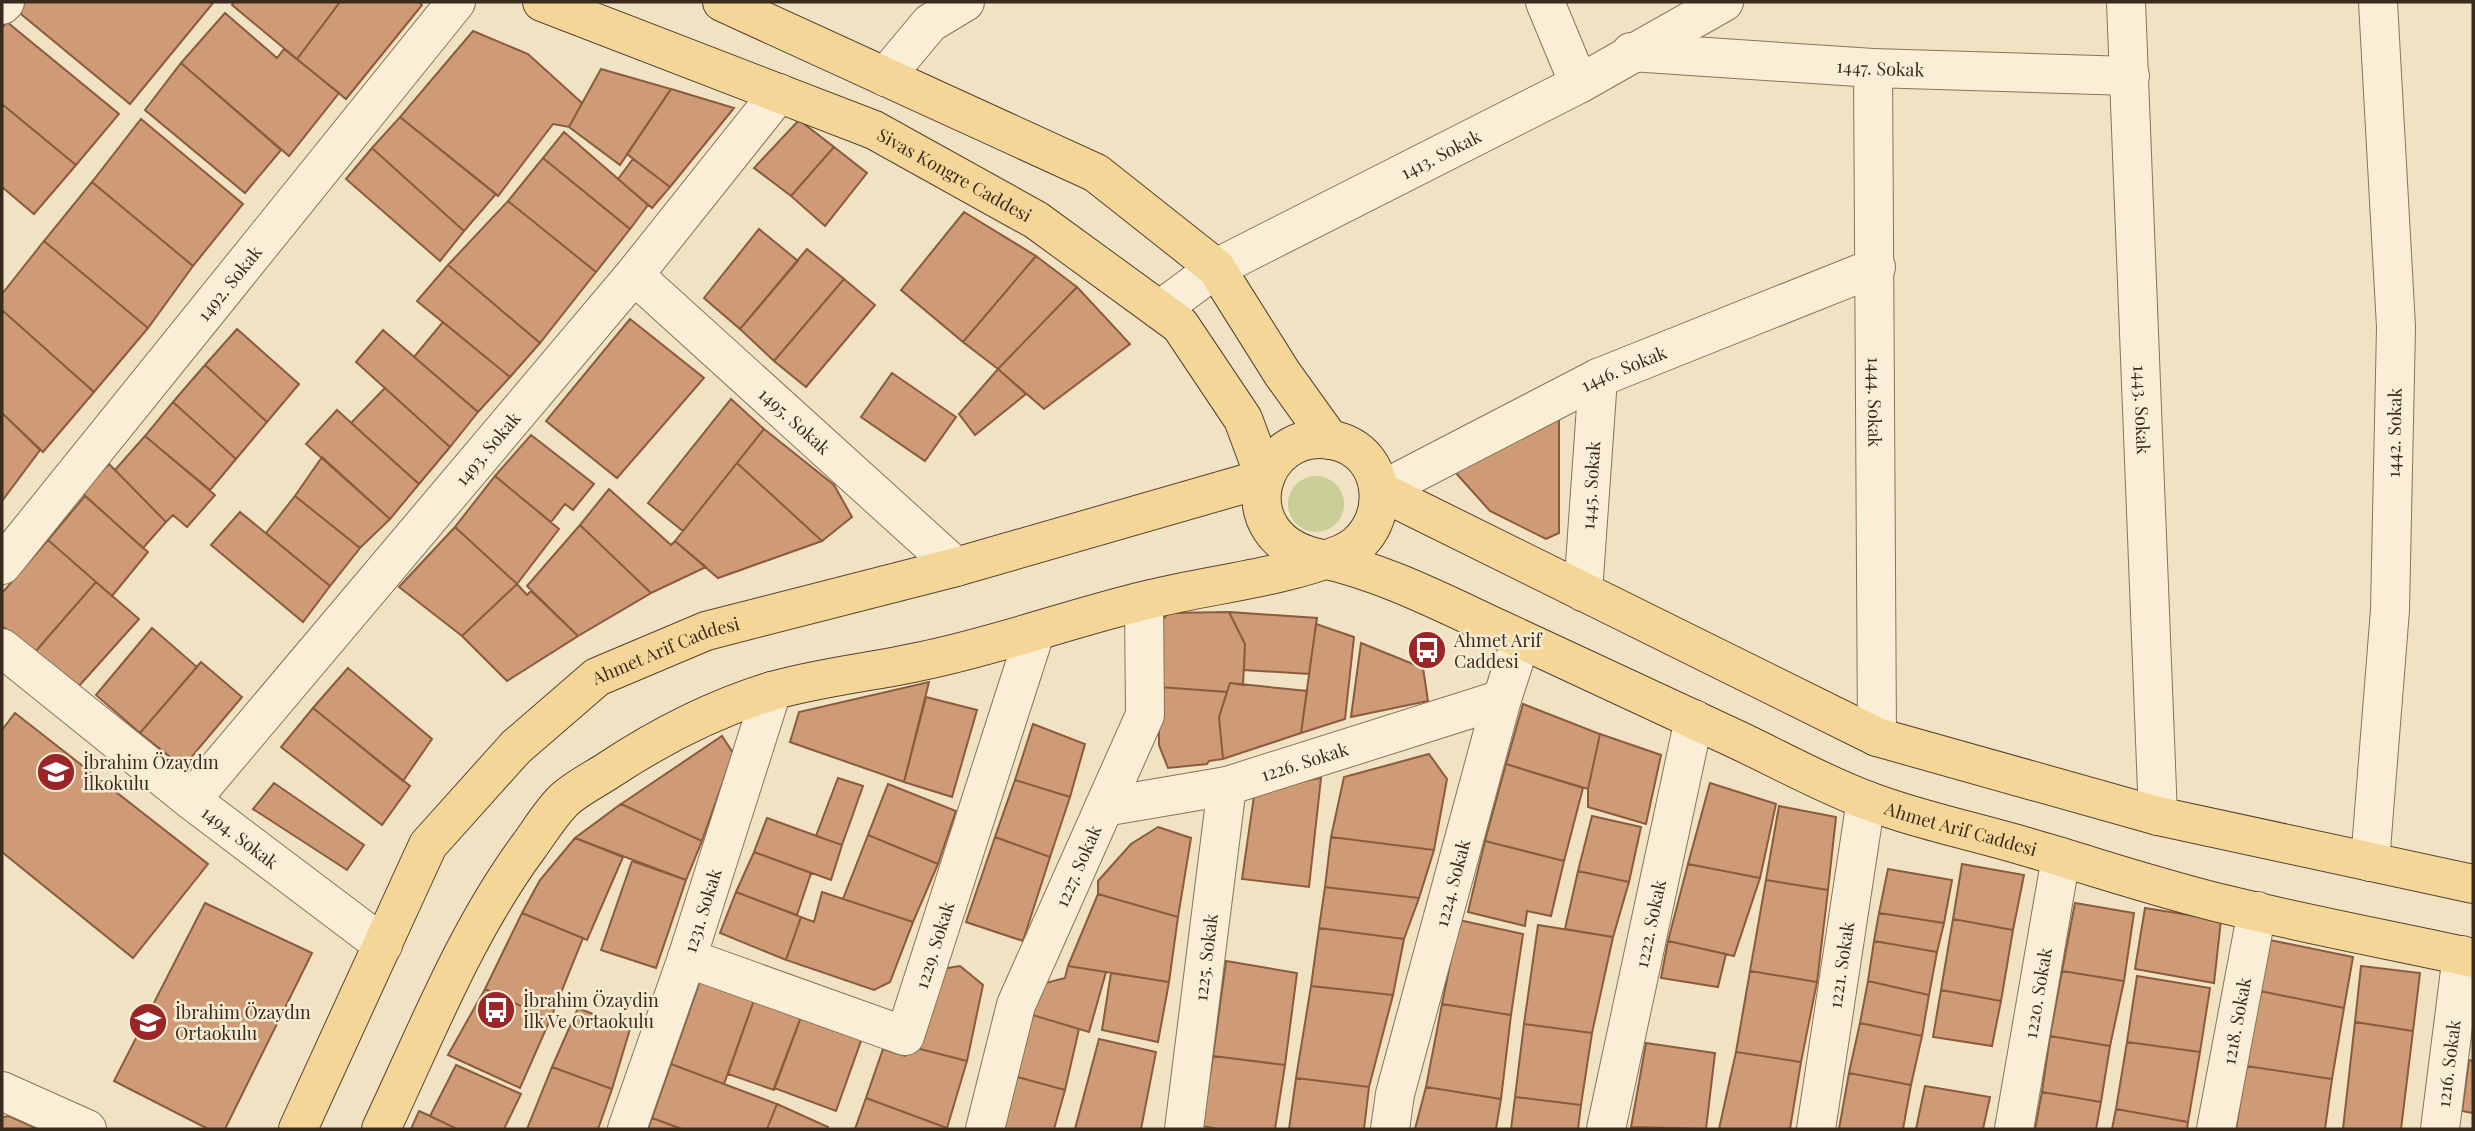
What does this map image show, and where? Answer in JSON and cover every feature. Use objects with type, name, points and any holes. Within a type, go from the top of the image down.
[{"type":"main road","name":"Sivas Kongre Caddesi","points":[[542,2],[874,130],[1035,220],[1180,325],[1243,419],[1265,478]]},
{"type":"main road","points":[[722,2],[762,10],[885,77],[1096,173],[1216,268],[1282,373],[1330,440]]},
{"type":"main road","points":[[381,1129],[496,890],[564,799],[662,734],[772,691],[930,660],[1144,601],[1325,559],[1347,552],[1362,541],[1373,526],[1379,509],[1380,491],[1374,473],[1363,457],[1348,445],[1330,440],[1309,440],[1290,447],[1275,461],[1265,478]]},
{"type":"main road","name":"Ahmet Arif Caddesi","points":[[298,1129],[428,845],[516,747],[597,677],[706,631],[956,567],[1265,478],[1261,498],[1264,519],[1274,536],[1290,549],[1416,590],[1866,800],[2257,911],[2468,957]]},
{"type":"main road","points":[[1380,491],[1877,737],[2158,816],[2473,884]]},
{"type":"street","name":"1492. Sokak","points":[[2,565],[456,2]]},
{"type":"street","points":[[885,77],[930,23],[965,2]]},
{"type":"street","points":[[1545,2],[1579,84]]},
{"type":"street","name":"1413. Sokak","points":[[1160,310],[1216,268],[1579,84],[1630,52],[1724,2]]},
{"type":"street","name":"1443. Sokak","points":[[2126,2],[2158,816]]},
{"type":"street","name":"1442. Sokak","points":[[2370,862],[2390,610],[2396,327],[2378,2]]},
{"type":"street","name":"1447. Sokak","points":[[1630,52],[1873,68],[2130,76]]},
{"type":"street","name":"1444. Sokak","points":[[1873,68],[1877,737]]},
{"type":"street","name":"1493. Sokak","points":[[191,800],[634,275],[779,93]]},
{"type":"street","name":"1446. Sokak","points":[[1380,491],[1598,379],[1876,267]]},
{"type":"street","name":"1495. Sokak","points":[[634,275],[956,567]]},
{"type":"street","name":"1445. Sokak","points":[[1583,592],[1598,379]]},
{"type":"street","name":"1227. Sokak","points":[[985,1129],[1016,1005],[1146,715],[1144,601]]},
{"type":"street","name":"1229. Sokak","points":[[687,958],[905,1036],[1035,633]]},
{"type":"street","name":"1224. Sokak","points":[[1390,1129],[1395,1094],[1502,699],[1521,640]]},
{"type":"street","name":"1494. Sokak","points":[[2,648],[191,800],[383,945]]},
{"type":"street","name":"1231. Sokak","points":[[627,1129],[687,958],[772,691]]},
{"type":"street","name":"1226. Sokak","points":[[1104,807],[1227,786],[1502,699]]},
{"type":"street","name":"1222. Sokak","points":[[1606,1129],[1694,719]]},
{"type":"street","name":"1225. Sokak","points":[[1184,1129],[1227,786]]},
{"type":"street","name":"1221. Sokak","points":[[1816,1129],[1866,800]]},
{"type":"street","name":"1220. Sokak","points":[[2014,1129],[2061,857]]},
{"type":"street","name":"1218. Sokak","points":[[2216,1129],[2257,911]]},
{"type":"street","name":"1216. Sokak","points":[[2440,1129],[2468,957]]},
{"type":"street","points":[[2,1091],[88,1129]]},
{"type":"green space","points":[[1311,476],[1321,476],[1336,484],[1342,493],[1342,515],[1336,524],[1321,532],[1311,532],[1293,520],[1288,509],[1288,499],[1300,481]]},
{"type":"building","points":[[24,2],[213,3],[130,104],[16,10]]},
{"type":"building","points":[[235,2],[340,2],[297,59],[232,5]]},
{"type":"building","points":[[340,2],[419,2],[422,5],[346,99],[297,59]]},
{"type":"building","points":[[225,13],[277,58],[284,49],[339,93],[289,156],[181,63]]},
{"type":"building","points":[[7,22],[119,114],[76,165],[2,104],[2,28]]},
{"type":"building","points":[[473,31],[528,54],[582,103],[569,127],[553,124],[498,196],[400,117]]},
{"type":"building","points":[[181,63],[281,150],[245,193],[145,110]]},
{"type":"building","points":[[601,69],[671,89],[620,165],[569,127]]},
{"type":"building","points":[[671,89],[734,108],[670,187],[627,154]]},
{"type":"building","points":[[2,104],[76,165],[34,214],[2,187]]},
{"type":"building","points":[[400,117],[496,194],[464,231],[372,148]]},
{"type":"building","points":[[141,119],[243,204],[193,266],[92,182]]},
{"type":"building","points":[[799,120],[834,147],[791,196],[754,168]]},
{"type":"building","points":[[564,132],[648,205],[630,229],[543,158]]},
{"type":"building","points":[[834,147],[867,173],[825,226],[791,196]]},
{"type":"building","points":[[372,148],[464,231],[440,261],[346,179]]},
{"type":"building","points":[[543,158],[630,229],[596,272],[508,201]]},
{"type":"building","points":[[633,159],[670,187],[652,208],[618,179]]},
{"type":"building","points":[[92,182],[193,266],[148,328],[44,241]]},
{"type":"building","points":[[508,201],[596,272],[540,343],[448,265]]},
{"type":"building","points":[[964,212],[1036,256],[963,342],[901,290]]},
{"type":"building","points":[[759,229],[798,261],[740,329],[704,298]]},
{"type":"building","points":[[44,241],[148,328],[94,392],[2,310],[2,294]]},
{"type":"building","points":[[807,249],[844,279],[774,361],[740,329]]},
{"type":"building","points":[[1036,256],[1077,287],[998,369],[963,342]]},
{"type":"building","points":[[448,265],[540,343],[510,377],[417,301]]},
{"type":"building","points":[[844,279],[875,305],[806,387],[774,361]]},
{"type":"building","points":[[1077,287],[1130,344],[1044,409],[998,369]]},
{"type":"building","points":[[2,310],[94,392],[43,452],[2,413]]},
{"type":"building","points":[[630,319],[704,378],[617,478],[546,421]]},
{"type":"building","points":[[443,322],[510,377],[478,412],[414,357]]},
{"type":"building","points":[[237,329],[299,384],[267,422],[205,365]]},
{"type":"building","points":[[383,330],[478,412],[450,447],[356,362]]},
{"type":"building","points":[[205,365],[267,422],[236,459],[173,402]]},
{"type":"building","points":[[998,369],[1026,394],[975,435],[959,414]]},
{"type":"building","points":[[892,373],[956,417],[925,461],[861,417]]},
{"type":"building","points":[[385,388],[450,447],[419,484],[351,423]]},
{"type":"building","points":[[731,399],[764,429],[683,531],[648,503]]},
{"type":"building","points":[[173,402],[236,459],[210,490],[145,436]]},
{"type":"building","points":[[337,410],[419,484],[390,519],[306,444]]},
{"type":"building","points":[[2,413],[40,450],[2,501]]},
{"type":"building","points":[[1559,418],[1559,533],[1546,539],[1490,511],[1455,472]]},
{"type":"building","points":[[764,429],[834,485],[852,517],[822,541],[737,463]]},
{"type":"building","points":[[531,435],[594,484],[573,510],[565,504],[551,522],[495,476]]},
{"type":"building","points":[[145,436],[215,495],[187,527],[173,515],[166,522],[115,470]]},
{"type":"building","points":[[322,457],[390,519],[360,548],[295,496]]},
{"type":"building","points":[[737,463],[822,541],[718,578],[675,541]]},
{"type":"building","points":[[109,464],[166,522],[143,548],[81,492]]},
{"type":"building","points":[[495,476],[559,529],[517,584],[455,527]]},
{"type":"building","points":[[609,489],[671,545],[675,541],[706,567],[651,593],[580,525]]},
{"type":"building","points":[[85,496],[148,552],[112,596],[48,540]]},
{"type":"building","points":[[295,496],[360,548],[330,586],[266,533]]},
{"type":"building","points":[[240,512],[330,586],[303,622],[211,545]]},
{"type":"building","points":[[580,525],[651,593],[578,636],[527,586]]},
{"type":"building","points":[[455,527],[517,584],[462,636],[399,587]]},
{"type":"building","points":[[48,540],[96,582],[35,652],[2,626],[2,593]]},
{"type":"building","points":[[96,582],[139,619],[78,687],[35,652]]},
{"type":"building","points":[[517,584],[527,595],[531,591],[578,636],[507,681],[462,636]]},
{"type":"building","points":[[1229,612],[1245,644],[1243,685],[1230,683],[1227,692],[1159,687],[1151,634],[1168,613]]},
{"type":"building","points":[[1229,612],[1317,618],[1309,674],[1244,670],[1245,644]]},
{"type":"building","points":[[1316,624],[1354,637],[1345,719],[1301,733]]},
{"type":"building","points":[[152,628],[197,667],[140,733],[96,695]]},
{"type":"building","points":[[1361,643],[1423,668],[1428,701],[1351,717]]},
{"type":"building","points":[[201,662],[242,697],[183,767],[140,733]]},
{"type":"building","points":[[348,668],[432,739],[403,781],[313,708]]},
{"type":"building","points":[[929,682],[904,782],[790,742],[799,712]]},
{"type":"building","points":[[1230,683],[1307,691],[1301,733],[1223,759],[1219,717]]},
{"type":"building","points":[[1159,687],[1227,692],[1219,717],[1223,759],[1209,761],[1207,764],[1168,768],[1159,745]]},
{"type":"building","points":[[926,697],[977,710],[952,797],[904,782]]},
{"type":"building","points":[[1523,704],[1600,734],[1588,789],[1506,764]]},
{"type":"building","points":[[313,708],[410,786],[382,825],[281,747]]},
{"type":"building","name":"İbrahim Özaydın İlkokulu","points":[[15,713],[208,864],[133,958],[2,852],[2,730]]},
{"type":"building","points":[[1033,724],[1085,744],[1070,797],[1015,780]]},
{"type":"building","points":[[1600,734],[1661,755],[1646,824],[1588,807],[1588,789]]},
{"type":"building","points":[[722,736],[733,753],[702,841],[621,804]]},
{"type":"building","points":[[1429,754],[1447,779],[1434,850],[1331,837],[1344,777]]},
{"type":"building","points":[[1506,764],[1583,788],[1564,861],[1485,841]]},
{"type":"building","points":[[838,778],[863,786],[842,845],[816,836]]},
{"type":"building","points":[[1321,778],[1309,887],[1242,879],[1255,789]]},
{"type":"building","points":[[1015,780],[1070,797],[1050,857],[995,837]]},
{"type":"building","points":[[274,783],[364,845],[347,870],[253,809]]},
{"type":"building","points":[[1710,783],[1776,804],[1760,878],[1688,864]]},
{"type":"building","points":[[888,784],[956,811],[938,864],[868,835]]},
{"type":"building","points":[[621,804],[702,841],[686,880],[575,838]]},
{"type":"building","points":[[1779,806],[1836,817],[1828,890],[1766,880]]},
{"type":"building","points":[[1592,816],[1641,827],[1629,882],[1578,871]]},
{"type":"building","points":[[767,818],[842,845],[831,880],[754,852]]},
{"type":"building","points":[[1158,827],[1191,838],[1178,917],[1098,894],[1098,881],[1131,844]]},
{"type":"building","points":[[868,835],[938,864],[913,922],[843,899]]},
{"type":"building","points":[[995,837],[1050,857],[1023,941],[966,922]]},
{"type":"building","points":[[1331,837],[1434,850],[1419,898],[1325,887]]},
{"type":"building","points":[[575,838],[623,857],[587,940],[522,913],[540,880]]},
{"type":"building","points":[[1485,841],[1564,861],[1551,916],[1527,911],[1525,926],[1468,912]]},
{"type":"building","points":[[754,852],[811,873],[797,915],[736,892]]},
{"type":"building","points":[[632,861],[686,880],[656,968],[601,950]]},
{"type":"building","points":[[1688,864],[1760,878],[1734,956],[1668,941]]},
{"type":"building","points":[[1962,864],[2024,875],[2013,930],[1953,919]]},
{"type":"building","points":[[1888,869],[1952,880],[1944,923],[1879,913]]},
{"type":"building","points":[[1578,871],[1629,882],[1613,937],[1565,929]]},
{"type":"building","points":[[1766,880],[1828,890],[1817,982],[1750,971]]},
{"type":"building","points":[[1325,887],[1419,898],[1404,939],[1319,928]]},
{"type":"building","points":[[736,892],[801,917],[786,960],[720,933]]},
{"type":"building","points":[[822,892],[913,922],[890,982],[874,990],[786,960],[801,917],[814,922]]},
{"type":"building","points":[[1098,894],[1178,917],[1169,982],[1068,966]]},
{"type":"building","points":[[205,903],[312,953],[225,1129],[208,1129],[114,1081]]},
{"type":"building","points":[[2075,903],[2134,913],[2124,981],[2062,971]]},
{"type":"building","points":[[2145,908],[2221,920],[2214,983],[2135,969]]},
{"type":"building","points":[[522,913],[583,938],[550,1020],[485,989]]},
{"type":"building","points":[[1879,913],[1944,923],[1937,952],[1874,941]]},
{"type":"building","points":[[1953,919],[2013,930],[2001,1001],[1941,990]]},
{"type":"building","points":[[1459,920],[1523,934],[1511,1015],[1442,1004]]},
{"type":"building","points":[[1538,925],[1613,937],[1592,1033],[1524,1024]]},
{"type":"building","points":[[1319,928],[1404,939],[1393,995],[1311,986]]},
{"type":"building","points":[[2270,940],[2353,957],[2344,1008],[2260,991]]},
{"type":"building","points":[[1668,941],[1726,954],[1718,987],[1661,978]]},
{"type":"building","points":[[1874,941],[1937,952],[1929,995],[1868,981]]},
{"type":"building","points":[[1226,961],[1297,973],[1285,1065],[1213,1056]]},
{"type":"building","points":[[960,966],[983,985],[967,1061],[916,1048],[942,969]]},
{"type":"building","points":[[1068,966],[1106,972],[1089,1032],[1026,1013],[1038,985],[1065,978]]},
{"type":"building","points":[[2361,966],[2420,973],[2413,1031],[2355,1022]]},
{"type":"building","points":[[1750,971],[1817,982],[1801,1062],[1736,1052]]},
{"type":"building","points":[[2062,971],[2124,981],[2110,1046],[2050,1036]]},
{"type":"building","points":[[1111,973],[1169,982],[1158,1042],[1102,1030]]},
{"type":"building","points":[[2137,976],[2210,988],[2200,1052],[2127,1042]]},
{"type":"building","points":[[700,981],[754,1000],[724,1084],[671,1064]]},
{"type":"building","points":[[1868,981],[1929,995],[1922,1036],[1860,1023]]},
{"type":"building","points":[[1311,986],[1393,995],[1369,1087],[1296,1078]]},
{"type":"building","points":[[485,989],[550,1020],[520,1088],[448,1055]]},
{"type":"building","points":[[1941,990],[2001,1001],[1992,1046],[1933,1037]]},
{"type":"building","points":[[2260,991],[2344,1008],[2332,1079],[2246,1066]]},
{"type":"building","points":[[754,1000],[801,1017],[774,1090],[728,1074]]},
{"type":"building","points":[[1442,1004],[1511,1015],[1501,1099],[1426,1087]]},
{"type":"building","points":[[578,1008],[630,1029],[612,1089],[552,1067]]},
{"type":"building","points":[[1026,1013],[1079,1029],[1065,1090],[1010,1075]]},
{"type":"building","points":[[801,1017],[862,1038],[836,1111],[774,1088]]},
{"type":"building","points":[[2355,1022],[2413,1031],[2401,1129],[2343,1129]]},
{"type":"building","points":[[1860,1023],[1922,1036],[1911,1085],[1849,1073]]},
{"type":"building","points":[[1524,1024],[1592,1033],[1581,1105],[1515,1097]]},
{"type":"building","points":[[2050,1036],[2110,1046],[2101,1102],[2042,1092]]},
{"type":"building","points":[[1099,1039],[1156,1052],[1141,1129],[1075,1129]]},
{"type":"building","points":[[2127,1042],[2200,1052],[2188,1122],[2116,1109]]},
{"type":"building","points":[[1646,1043],[1715,1053],[1706,1129],[1631,1127]]},
{"type":"building","points":[[916,1048],[967,1061],[947,1128],[866,1098],[883,1049],[905,1056]]},
{"type":"building","points":[[1736,1052],[1801,1062],[1790,1129],[1719,1129]]},
{"type":"building","points":[[1213,1056],[1285,1065],[1275,1129],[1218,1129],[1202,1126]]},
{"type":"building","points":[[2469,1060],[2473,1061],[2473,1113],[2462,1111]]},
{"type":"building","points":[[671,1064],[777,1104],[767,1129],[682,1129],[652,1118]]},
{"type":"building","points":[[456,1065],[521,1094],[504,1129],[457,1129],[430,1116]]},
{"type":"building","points":[[2246,1066],[2332,1079],[2325,1129],[2236,1129]]},
{"type":"building","points":[[552,1067],[612,1089],[598,1129],[527,1129]]},
{"type":"building","points":[[1849,1073],[1911,1085],[1903,1129],[1839,1129]]},
{"type":"building","points":[[1010,1075],[1065,1090],[1054,1129],[996,1129]]},
{"type":"building","points":[[1296,1078],[1369,1087],[1364,1129],[1289,1129]]},
{"type":"building","points":[[1925,1086],[1990,1097],[1983,1129],[1916,1129]]},
{"type":"building","points":[[1426,1087],[1501,1099],[1496,1129],[1415,1129]]},
{"type":"building","points":[[2042,1092],[2101,1102],[2096,1129],[2035,1129]]},
{"type":"building","points":[[1515,1097],[1581,1105],[1578,1129],[1511,1129]]},
{"type":"building","points":[[866,1098],[947,1128],[947,1129],[855,1129]]},
{"type":"building","points":[[777,1104],[828,1127],[767,1129]]},
{"type":"building","points":[[2116,1109],[2188,1122],[2187,1129],[2112,1129]]},
{"type":"building","points":[[419,1111],[430,1116],[457,1129],[411,1129]]},
{"type":"building","points":[[9,1116],[38,1129],[2,1129],[2,1117]]},
{"type":"building","points":[[652,1118],[682,1129],[648,1129]]},
{"type":"place","name":"Ahmet Arif Caddesi","points":[[1427,650]]},
{"type":"place","name":"İbrahim Özaydın İlkokulu","points":[[56,772]]},
{"type":"place","name":"İbrahim Özaydin İlk Ve Ortaokulu","points":[[496,1010]]},
{"type":"place","name":"İbrahim Özaydın Ortaokulu","points":[[148,1022]]}]
